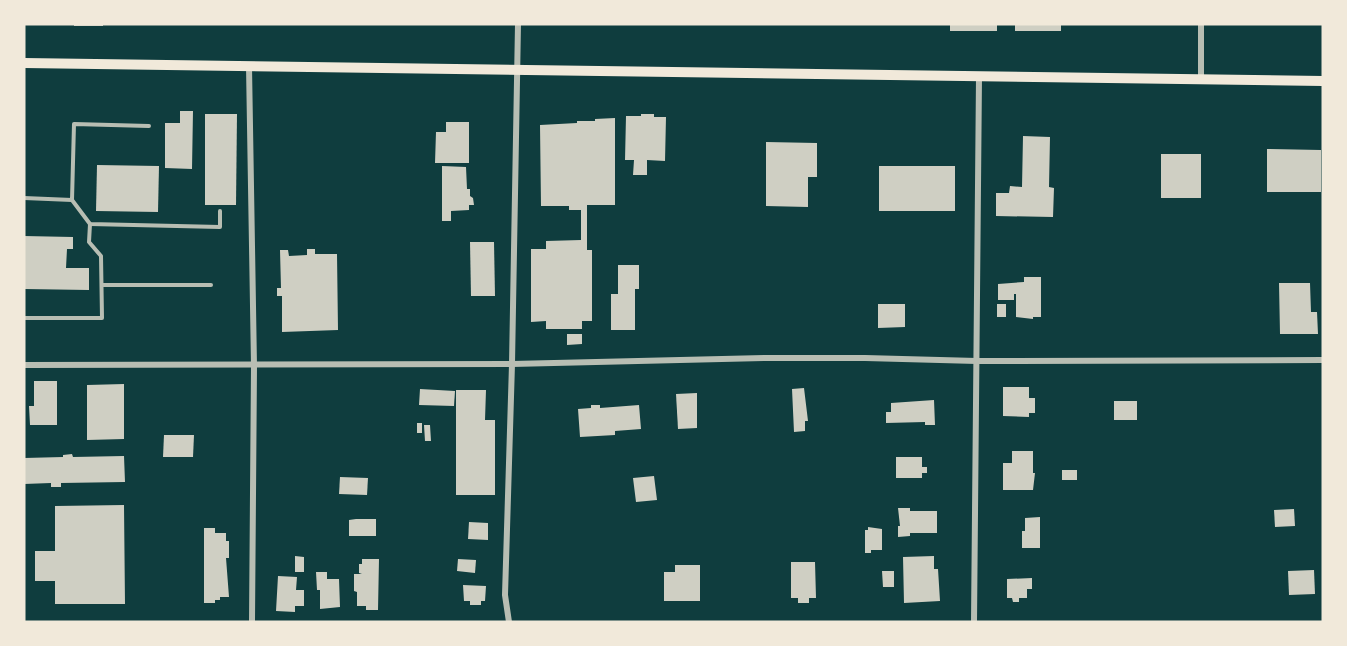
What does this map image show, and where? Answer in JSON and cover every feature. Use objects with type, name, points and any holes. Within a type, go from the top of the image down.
[{"type":"main road","points":[[24,63],[1323,81]]},
{"type":"street","points":[[509,622],[505,595],[518,24]]},
{"type":"street","points":[[1201,24],[1201,80]]},
{"type":"street","points":[[249,66],[254,366],[252,622]]},
{"type":"street","points":[[974,622],[979,77]]},
{"type":"street","points":[[24,365],[512,364],[764,358],[977,361],[1323,360]]},
{"type":"lane","points":[[24,318],[102,318],[101,256],[89,242],[90,224],[72,200],[74,124],[149,126]]},
{"type":"lane","points":[[24,198],[72,200]]},
{"type":"lane","points":[[90,224],[220,227],[220,211]]},
{"type":"lane","points":[[102,285],[211,285]]},
{"type":"building","points":[[74,24],[103,24],[103,26],[74,26]]},
{"type":"building","points":[[950,24],[997,24],[997,31],[950,31]]},
{"type":"building","points":[[1015,24],[1061,24],[1061,31],[1015,31]]},
{"type":"building","points":[[180,111],[193,111],[192,169],[165,168],[165,123],[180,123]]},
{"type":"building","points":[[205,114],[237,114],[236,205],[205,205]]},
{"type":"building","points":[[641,114],[666,117],[665,161],[647,160],[647,175],[633,175],[634,160],[625,160],[626,116],[641,116]]},
{"type":"building","points":[[615,118],[615,205],[587,205],[587,250],[592,250],[592,321],[582,321],[582,329],[546,329],[546,321],[531,322],[531,249],[546,249],[546,241],[581,240],[581,210],[569,210],[569,206],[541,206],[540,125]]},
{"type":"building","points":[[446,122],[469,122],[469,163],[435,163],[436,132],[446,132]]},
{"type":"building","points":[[1023,136],[1050,137],[1049,187],[1054,188],[1053,217],[996,216],[996,193],[1009,193],[1010,186],[1022,187]]},
{"type":"building","points":[[766,142],[817,143],[817,177],[808,177],[808,207],[766,206]]},
{"type":"building","points":[[1267,149],[1321,150],[1321,192],[1267,192]]},
{"type":"building","points":[[1161,154],[1201,154],[1201,198],[1161,198]]},
{"type":"building","points":[[97,165],[159,166],[158,212],[96,211]]},
{"type":"building","points":[[442,166],[466,167],[467,189],[470,189],[470,196],[473,198],[474,205],[469,205],[469,210],[451,211],[451,221],[442,221]]},
{"type":"building","points":[[879,166],[955,166],[955,211],[879,211]]},
{"type":"building","points":[[24,236],[73,237],[73,249],[67,249],[66,268],[89,268],[89,290],[24,289]]},
{"type":"building","points":[[470,242],[494,242],[495,296],[471,296]]},
{"type":"building","points":[[307,249],[315,249],[315,254],[337,254],[338,330],[282,332],[282,296],[277,296],[277,288],[281,288],[280,250],[288,250],[289,256],[307,255]]},
{"type":"building","points":[[618,265],[639,265],[639,289],[635,289],[635,330],[611,330],[611,294],[618,294]]},
{"type":"building","points":[[1024,277],[1041,277],[1041,317],[1033,317],[1033,319],[1016,317],[1016,294],[1014,294],[1014,300],[998,300],[998,284],[1024,282]]},
{"type":"building","points":[[1279,283],[1310,283],[1311,312],[1317,312],[1318,334],[1280,334]]},
{"type":"building","points":[[878,304],[905,304],[905,327],[878,328]]},
{"type":"building","points":[[997,304],[1006,304],[1006,317],[997,317]]},
{"type":"building","points":[[567,334],[582,334],[582,344],[567,345]]},
{"type":"building","points":[[34,381],[57,381],[57,425],[30,425],[29,406],[34,406]]},
{"type":"building","points":[[124,384],[124,439],[87,440],[87,385]]},
{"type":"building","points":[[1003,387],[1029,387],[1029,398],[1035,398],[1035,413],[1029,413],[1029,417],[1003,416]]},
{"type":"building","points":[[804,388],[808,421],[805,421],[805,431],[794,432],[792,389]]},
{"type":"building","points":[[420,389],[455,391],[454,406],[419,405]]},
{"type":"building","points":[[456,390],[486,390],[485,420],[495,420],[495,495],[456,495]]},
{"type":"building","points":[[697,393],[697,428],[678,429],[676,394]]},
{"type":"building","points":[[934,400],[935,425],[925,425],[925,422],[886,423],[886,412],[891,412],[891,403]]},
{"type":"building","points":[[1114,401],[1137,401],[1137,420],[1114,420]]},
{"type":"building","points":[[591,405],[600,405],[600,408],[639,405],[641,429],[615,431],[615,435],[580,437],[578,409],[591,408]]},
{"type":"building","points":[[417,423],[422,423],[422,433],[417,433]]},
{"type":"building","points":[[424,425],[430,425],[431,441],[425,441]]},
{"type":"building","points":[[164,435],[194,435],[193,457],[163,457]]},
{"type":"building","points":[[1012,451],[1033,451],[1033,473],[1035,473],[1033,490],[1003,490],[1003,463],[1012,463]]},
{"type":"building","points":[[72,454],[73,457],[124,456],[125,482],[61,483],[61,487],[51,487],[51,483],[24,484],[24,458],[63,457],[63,455]]},
{"type":"building","points":[[896,457],[922,457],[922,467],[927,467],[927,473],[922,473],[922,478],[896,478]]},
{"type":"building","points":[[1062,470],[1077,470],[1077,480],[1062,480]]},
{"type":"building","points":[[654,476],[657,500],[636,502],[633,478]]},
{"type":"building","points":[[340,477],[368,478],[367,495],[339,494]]},
{"type":"building","points":[[124,505],[125,604],[55,604],[55,581],[35,581],[35,551],[55,551],[55,506]]},
{"type":"building","points":[[898,508],[910,508],[910,511],[937,511],[937,533],[910,533],[910,536],[898,537],[898,526],[900,526]]},
{"type":"building","points":[[1294,509],[1295,526],[1275,527],[1274,510]]},
{"type":"building","points":[[1040,517],[1040,548],[1022,548],[1025,518]]},
{"type":"building","points":[[376,519],[376,536],[349,536],[349,520]]},
{"type":"building","points":[[469,522],[488,523],[488,540],[468,539]]},
{"type":"building","points":[[868,527],[882,529],[882,550],[871,550],[871,553],[865,553],[865,530],[868,530]]},
{"type":"building","points":[[204,528],[215,528],[215,533],[226,533],[226,541],[229,541],[229,558],[226,558],[229,597],[220,597],[220,600],[215,600],[215,603],[204,603]]},
{"type":"building","points":[[295,556],[304,557],[304,572],[295,572]]},
{"type":"building","points":[[934,556],[934,569],[938,569],[940,601],[904,603],[903,557]]},
{"type":"building","points":[[362,559],[379,559],[378,610],[366,610],[366,606],[357,606],[354,574],[362,574],[359,573],[359,564],[362,564]]},
{"type":"building","points":[[458,559],[476,560],[475,573],[457,571]]},
{"type":"building","points":[[791,562],[815,562],[816,598],[809,598],[809,603],[798,603],[798,598],[791,598]]},
{"type":"building","points":[[675,565],[700,565],[700,601],[664,601],[664,572],[675,572]]},
{"type":"building","points":[[1314,570],[1315,594],[1289,595],[1288,571]]},
{"type":"building","points":[[882,571],[894,571],[894,587],[883,587]]},
{"type":"building","points":[[316,572],[327,572],[327,579],[339,579],[340,607],[320,609],[320,590],[317,590]]},
{"type":"building","points":[[278,576],[297,577],[296,590],[304,590],[304,606],[295,606],[295,612],[276,611]]},
{"type":"building","points":[[1032,578],[1032,589],[1027,589],[1027,598],[1019,598],[1019,602],[1013,602],[1012,598],[1007,598],[1007,579]]},
{"type":"building","points":[[463,585],[486,586],[485,601],[481,601],[481,605],[470,605],[470,601],[464,601]]}]
